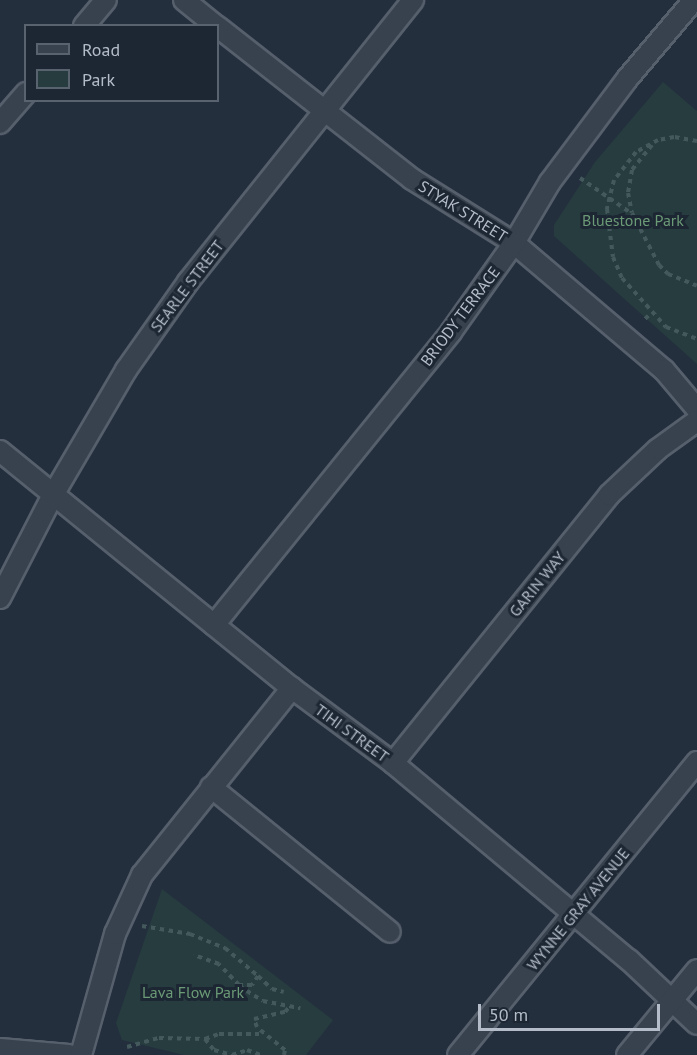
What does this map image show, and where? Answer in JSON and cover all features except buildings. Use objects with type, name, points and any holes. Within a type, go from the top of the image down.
[{"type":"street","points":[[86,24],[106,0]]},
{"type":"street","name":"STYAK STREET","points":[[184,0],[214,24]]},
{"type":"street","name":"SEARLE STREET","points":[[0,598],[53,495],[133,360],[188,282],[413,0]]},
{"type":"street","name":"BRIODY TERRACE","points":[[214,625],[451,332],[514,243],[550,182],[627,79],[694,0]]},
{"type":"street","name":"STYAK STREET","points":[[219,28],[412,179],[514,243],[664,370],[697,408]]},
{"type":"street","points":[[0,123],[24,95]]},
{"type":"street","name":"GARIN WAY","points":[[393,763],[609,495],[658,449],[697,421]]},
{"type":"street","name":"TIHI STREET","points":[[0,451],[292,688],[393,763],[574,914],[673,1000],[697,1025]]},
{"type":"street","points":[[81,1055],[115,934],[134,891],[211,787],[292,688]]},
{"type":"street","name":"WYNNE GRAY AVENUE","points":[[458,1055],[697,762]]},
{"type":"street","points":[[211,787],[390,932]]},
{"type":"street","points":[[627,1055],[697,970]]},
{"type":"street","points":[[0,1049],[69,1055]]},
{"type":"path","points":[[697,141],[674,137],[658,140],[636,152],[622,168],[609,200],[613,257],[622,278],[650,314],[666,327],[697,339]]},
{"type":"path","points":[[658,140],[632,170],[628,193],[632,213],[659,265],[668,274],[697,286]]},
{"type":"path","points":[[579,177],[609,200],[632,213]]},
{"type":"path","points":[[645,320],[650,314]]},
{"type":"path","points":[[141,926],[190,934],[225,948],[272,989],[284,992]]},
{"type":"path","points":[[194,955],[219,964],[239,985],[263,1002],[300,1008]]},
{"type":"path","points":[[239,985],[252,985],[258,976]]},
{"type":"path","points":[[284,1055],[285,1050],[264,1033],[254,1019],[285,1012],[290,1006]]},
{"type":"path","points":[[127,1047],[159,1038],[205,1039],[219,1034],[264,1033]]},
{"type":"path","points":[[205,1039],[214,1050],[232,1055],[247,1050],[261,1055]]},
{"type":"green space","name":"Bluestone Park","points":[[663,82],[697,111],[697,364],[554,236],[554,225],[595,162]]},
{"type":"green space","name":"Lava Flow Park","points":[[162,889],[333,1020],[306,1055],[184,1055],[122,1040],[116,1023]]}]
